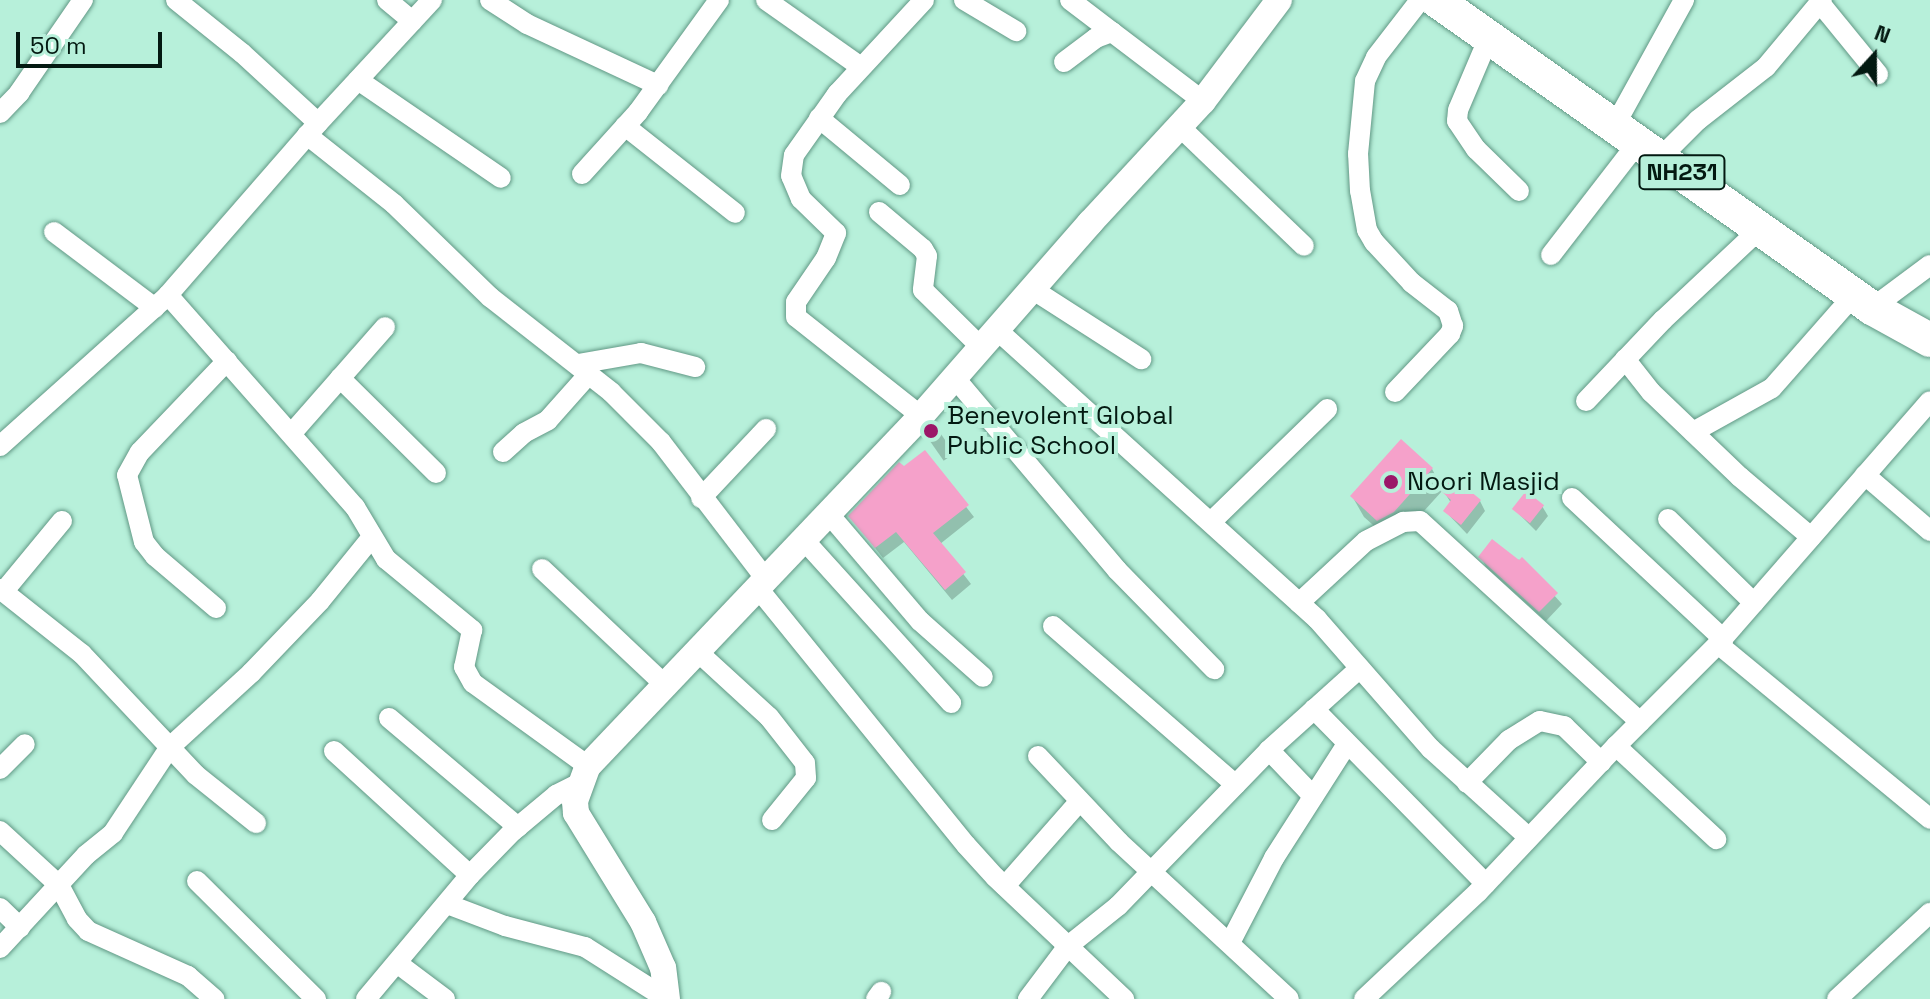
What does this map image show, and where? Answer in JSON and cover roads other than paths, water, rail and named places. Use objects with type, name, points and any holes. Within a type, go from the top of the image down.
[{"type":"highway","name":"NH231","points":[[1436,0],[1863,301],[1930,340]]},
{"type":"street","points":[[0,113],[19,93],[83,0]]},
{"type":"street","points":[[176,0],[242,53],[313,129],[490,297],[584,369],[661,442],[761,583],[966,845],[1124,999]]},
{"type":"street","points":[[387,0],[412,21]]},
{"type":"street","points":[[0,446],[162,302],[313,129],[432,0]]},
{"type":"street","points":[[490,0],[527,24],[658,85]]},
{"type":"street","points":[[582,174],[658,85],[719,0]]},
{"type":"street","points":[[921,416],[796,317],[794,309],[830,250],[836,233],[801,199],[791,176],[794,155],[819,118],[861,67],[924,0]]},
{"type":"street","points":[[964,0],[1016,31]]},
{"type":"street","points":[[1070,0],[1203,101]]},
{"type":"street","points":[[366,999],[470,875],[518,827],[584,774],[921,416],[1203,101],[1279,0]]},
{"type":"street","points":[[1395,392],[1450,334],[1453,326],[1448,311],[1412,283],[1374,242],[1367,230],[1360,191],[1358,154],[1365,81],[1376,57],[1420,0]]},
{"type":"street","points":[[1551,255],[1638,141],[1684,0]]},
{"type":"street","points":[[1638,141],[1698,120],[1766,67],[1821,2],[1878,74]]},
{"type":"street","points":[[776,3],[861,67]]},
{"type":"street","points":[[1064,62],[1096,38],[1112,32]]},
{"type":"street","points":[[1489,37],[1458,110],[1457,121],[1476,149],[1519,191]]},
{"type":"street","points":[[358,80],[501,178]]},
{"type":"street","points":[[819,118],[900,185]]},
{"type":"street","points":[[625,126],[735,213]]},
{"type":"street","points":[[1179,126],[1304,246]]},
{"type":"street","points":[[879,212],[923,249],[927,256],[923,290],[989,338],[1211,522],[1299,603],[1431,749],[1529,838]]},
{"type":"street","points":[[1586,401],[1625,359],[1761,228]]},
{"type":"street","points":[[54,232],[162,302],[227,361],[355,507],[393,565],[472,630],[464,667],[473,683],[584,774]]},
{"type":"street","points":[[1693,432],[1772,388],[1863,301],[1930,265]]},
{"type":"street","points":[[1032,289],[1141,359]]},
{"type":"street","points":[[292,433],[385,327]]},
{"type":"street","points":[[503,452],[524,433],[548,420],[584,369],[641,353],[695,367]]},
{"type":"street","points":[[1625,359],[1651,392],[1811,537]]},
{"type":"street","points":[[216,608],[155,556],[144,542],[127,475],[140,452],[227,361]]},
{"type":"street","points":[[954,377],[1117,570],[1214,669]]},
{"type":"street","points":[[340,378],[436,473]]},
{"type":"street","points":[[1211,522],[1327,409]]},
{"type":"street","points":[[1374,996],[1721,642],[1865,475],[1926,415]]},
{"type":"street","points":[[701,498],[766,429]]},
{"type":"street","points":[[1865,475],[1930,531]]},
{"type":"street","points":[[1572,498],[1721,642],[1930,819]]},
{"type":"street","points":[[828,513],[920,621],[983,677]]},
{"type":"street","points":[[1668,519],[1754,603]]},
{"type":"street","points":[[62,521],[2,590],[82,654],[196,775],[256,823]]},
{"type":"street","points":[[1299,603],[1366,541],[1403,522],[1420,521],[1640,722]]},
{"type":"street","points":[[0,948],[121,823],[170,747],[251,673],[320,601],[372,537]]},
{"type":"street","points":[[803,539],[951,703]]},
{"type":"street","points":[[542,569],[666,686]]},
{"type":"street","points":[[1053,626],[1236,785]]},
{"type":"street","points":[[698,652],[769,717],[805,763],[806,778],[772,820]]},
{"type":"street","points":[[1028,999],[1068,946],[1118,906],[1269,750],[1360,668]]},
{"type":"street","points":[[1314,709],[1486,884]]},
{"type":"street","points":[[389,718],[518,827]]},
{"type":"street","points":[[1467,783],[1509,740],[1540,721],[1564,726],[1601,762]]},
{"type":"street","points":[[0,769],[25,744]]},
{"type":"street","points":[[1230,943],[1274,858],[1347,744]]},
{"type":"street","points":[[1616,746],[1716,839]]},
{"type":"street","points":[[1269,750],[1313,796]]},
{"type":"street","points":[[334,751],[470,875]]},
{"type":"street","points":[[1038,756],[1079,802],[1289,999]]},
{"type":"street","points":[[584,774],[575,801],[576,813],[643,922],[663,968],[667,999]]},
{"type":"street","points":[[1005,886],[1079,802]]},
{"type":"street","points":[[0,831],[59,885],[77,919],[88,931],[188,976],[214,999]]},
{"type":"street","points":[[197,881],[316,999]]},
{"type":"street","points":[[447,904],[505,926],[585,947],[667,999]]},
{"type":"street","points":[[0,908],[20,927]]},
{"type":"street","points":[[1837,999],[1930,913]]},
{"type":"street","points":[[397,963],[445,999]]},
{"type":"place","name":"Benevolent Global Public School","points":[[931,431]]},
{"type":"place","name":"Noori Masjid","points":[[1391,482]]}]
